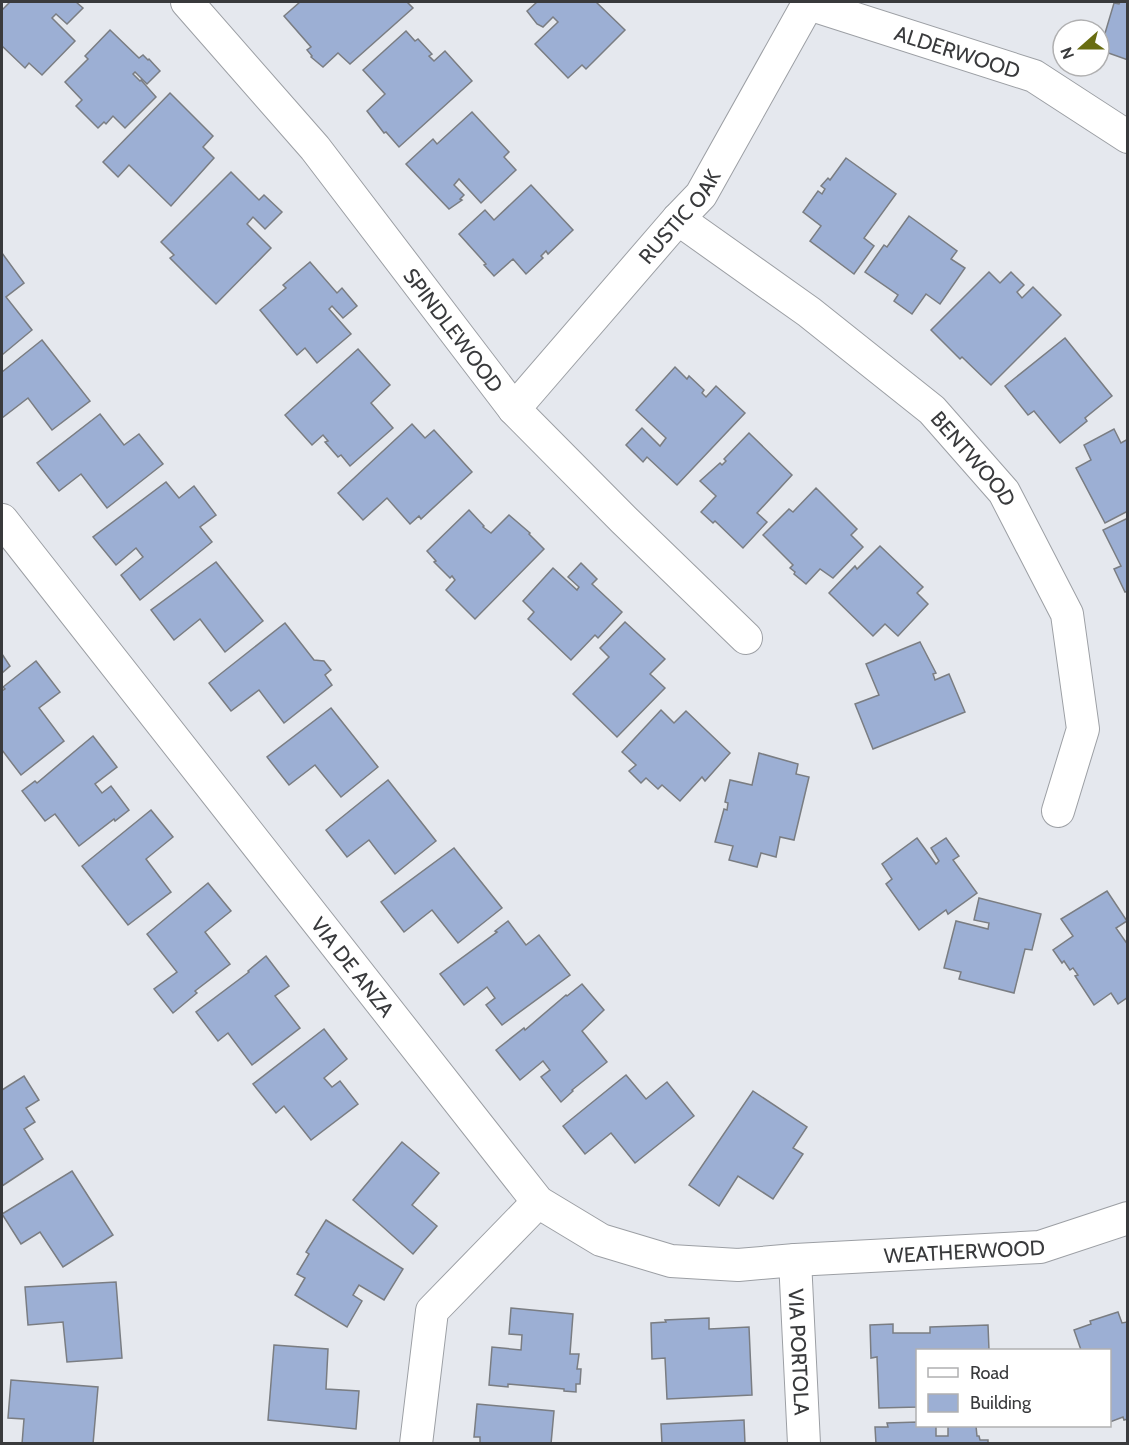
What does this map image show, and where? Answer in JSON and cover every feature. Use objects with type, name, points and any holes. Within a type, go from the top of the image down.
[{"type":"street","name":"SPINDLEWOOD","points":[[187,2],[315,148],[514,409],[746,638]]},
{"type":"street","name":"RUSTIC OAK","points":[[514,409],[701,195],[809,3]]},
{"type":"street","name":"ALDERWOOD","points":[[809,3],[1034,76],[1128,136]]},
{"type":"street","name":"BENTWOOD","points":[[678,219],[809,312],[932,410],[1004,492],[1067,614],[1083,729],[1058,811]]},
{"type":"street","name":"VIA DE ANZA","points":[[2,520],[538,1202],[601,1240],[671,1261],[738,1265],[795,1260]]},
{"type":"street","points":[[416,1443],[432,1311],[538,1202]]},
{"type":"street","name":"WEATHERWOOD","points":[[795,1260],[1040,1247],[1128,1218]]},
{"type":"street","name":"VIA PORTOLA","points":[[795,1260],[804,1443]]},
{"type":"building","points":[[10,2],[76,2],[83,8],[67,24],[56,14],[52,18],[75,41],[42,75],[29,63],[25,68],[2,46],[2,10]]},
{"type":"building","points":[[300,2],[407,2],[413,8],[350,64],[338,53],[323,67],[311,57],[307,50],[311,47],[284,16]]},
{"type":"building","points":[[537,2],[596,2],[625,30],[586,69],[582,65],[568,78],[535,44],[558,22],[553,17],[543,27],[537,24],[527,11]]},
{"type":"building","points":[[1128,2],[1128,60],[1111,54],[1110,18],[1114,3]]},
{"type":"building","points":[[110,30],[139,58],[143,55],[160,71],[147,84],[135,72],[133,74],[156,97],[125,128],[113,116],[106,124],[104,122],[98,128],[76,106],[82,100],[65,82],[88,59],[85,56]]},
{"type":"building","points":[[406,31],[415,41],[418,39],[432,54],[429,56],[434,61],[445,51],[472,81],[399,147],[386,132],[384,133],[367,111],[385,94],[363,70]]},
{"type":"building","points":[[170,93],[213,136],[203,147],[214,158],[171,206],[129,165],[118,177],[103,162]]},
{"type":"building","points":[[472,112],[509,152],[504,157],[516,170],[481,203],[459,179],[454,185],[464,195],[460,199],[462,200],[449,209],[406,164],[433,139],[437,144]]},
{"type":"building","points":[[846,158],[896,194],[864,238],[874,246],[854,274],[810,241],[821,226],[803,212],[818,191],[822,194],[825,189],[821,186],[828,178],[830,180]]},
{"type":"building","points":[[231,172],[259,200],[264,195],[282,212],[265,229],[253,217],[247,224],[271,248],[216,304],[170,258],[174,255],[161,242]]},
{"type":"building","points":[[531,185],[573,230],[548,254],[546,251],[541,256],[543,258],[526,274],[513,259],[494,276],[459,234],[485,210],[494,220]]},
{"type":"building","points":[[909,216],[957,251],[951,259],[965,268],[940,304],[926,294],[912,314],[894,301],[898,295],[865,272],[884,245],[887,247]]},
{"type":"building","points":[[2,253],[24,283],[6,297],[32,330],[2,355]]},
{"type":"building","points":[[310,262],[337,293],[342,288],[357,306],[343,318],[332,306],[329,309],[351,334],[317,363],[305,348],[297,355],[260,310],[286,288],[283,285]]},
{"type":"building","points":[[989,272],[1000,283],[1011,272],[1024,285],[1017,292],[1022,298],[1033,287],[1061,315],[991,385],[931,330]]},
{"type":"building","points":[[1065,338],[1112,396],[1060,443],[1034,411],[1028,415],[1005,386]]},
{"type":"building","points":[[42,340],[90,401],[52,430],[28,398],[2,418],[2,372]]},
{"type":"building","points":[[358,349],[390,385],[371,403],[393,428],[350,466],[341,455],[338,457],[325,442],[328,441],[323,435],[312,445],[285,415]]},
{"type":"building","points":[[675,367],[687,379],[689,376],[704,390],[702,393],[706,397],[716,386],[745,413],[677,485],[647,457],[643,462],[626,445],[642,428],[660,446],[666,438],[636,410]]},
{"type":"building","points":[[100,414],[124,445],[139,434],[163,464],[107,508],[81,474],[59,491],[37,463]]},
{"type":"building","points":[[412,424],[425,438],[434,430],[472,472],[421,519],[419,516],[410,524],[387,498],[363,520],[338,493]]},
{"type":"building","points":[[1114,429],[1121,443],[1128,439],[1128,511],[1105,523],[1076,468],[1091,460],[1084,445]]},
{"type":"building","points":[[749,433],[792,475],[757,513],[767,522],[743,548],[715,521],[713,523],[701,512],[716,496],[700,481],[720,463],[722,465],[726,461],[724,459]]},
{"type":"building","points":[[166,482],[179,498],[194,486],[216,515],[200,527],[212,542],[140,600],[121,575],[143,557],[136,548],[116,565],[93,537]]},
{"type":"building","points":[[816,488],[857,529],[851,535],[863,547],[833,578],[820,569],[806,584],[794,574],[795,572],[790,568],[793,565],[763,535],[789,509],[793,512]]},
{"type":"building","points":[[469,510],[491,533],[509,515],[544,549],[475,619],[446,590],[455,580],[434,562],[436,561],[427,551]]},
{"type":"building","points":[[1128,518],[1128,591],[1125,592],[1114,569],[1121,566],[1103,530]]},
{"type":"building","points":[[880,546],[923,587],[917,593],[928,604],[898,636],[885,624],[873,636],[829,593],[855,566],[857,569]]},
{"type":"building","points":[[216,562],[263,621],[225,652],[200,619],[174,640],[151,610]]},
{"type":"building","points":[[581,563],[597,579],[592,584],[622,612],[598,638],[595,635],[571,660],[528,619],[534,612],[523,601],[553,568],[577,590],[579,587],[568,577]]},
{"type":"building","points":[[625,622],[665,659],[650,674],[665,688],[617,737],[573,694],[609,657],[600,648]]},
{"type":"building","points":[[285,623],[314,660],[324,661],[331,670],[325,675],[332,685],[284,723],[259,690],[231,711],[209,683]]},
{"type":"building","points":[[920,642],[936,673],[933,674],[935,680],[949,674],[965,712],[873,749],[855,704],[879,695],[866,664]]},
{"type":"building","points":[[2,654],[10,666],[2,673]]},
{"type":"building","points":[[36,661],[60,692],[39,708],[64,741],[21,775],[2,750],[2,691],[5,689],[3,687]]},
{"type":"building","points":[[331,708],[378,767],[341,797],[315,765],[289,785],[267,757]]},
{"type":"building","points":[[661,710],[674,723],[686,711],[730,753],[705,781],[702,777],[680,801],[662,785],[658,789],[646,778],[641,783],[629,771],[636,765],[622,752]]},
{"type":"building","points":[[93,736],[117,767],[95,784],[102,793],[111,786],[129,810],[79,846],[55,814],[45,821],[22,791],[35,781],[37,783]]},
{"type":"building","points":[[759,753],[798,764],[796,774],[809,777],[794,840],[780,837],[776,857],[761,853],[757,867],[729,860],[733,846],[715,842],[724,809],[727,810],[728,803],[725,802],[730,780],[752,785]]},
{"type":"building","points":[[388,780],[436,841],[395,874],[369,840],[347,857],[326,830]]},
{"type":"building","points":[[151,810],[173,837],[146,859],[171,892],[128,925],[82,866]]},
{"type":"building","points":[[917,838],[936,864],[939,861],[931,848],[946,838],[959,856],[953,860],[977,893],[948,914],[946,910],[919,930],[886,884],[892,879],[882,864]]},
{"type":"building","points":[[454,848],[502,908],[458,943],[432,910],[404,932],[381,902]]},
{"type":"building","points":[[208,883],[231,911],[205,932],[230,964],[195,991],[197,993],[173,1013],[154,989],[177,972],[147,934]]},
{"type":"building","points":[[1107,891],[1127,921],[1116,928],[1128,945],[1128,997],[1118,1004],[1111,993],[1094,1005],[1075,976],[1078,975],[1073,968],[1070,970],[1064,961],[1062,963],[1053,950],[1073,936],[1061,919]]},
{"type":"building","points":[[979,898],[1041,914],[1032,950],[1025,949],[1014,993],[959,979],[961,972],[944,968],[956,921],[988,929],[989,923],[974,920]]},
{"type":"building","points":[[508,921],[526,945],[539,935],[570,975],[502,1025],[486,1005],[495,998],[487,987],[464,1005],[440,974],[497,932],[495,931]]},
{"type":"building","points":[[266,956],[289,986],[275,996],[300,1028],[252,1065],[228,1033],[218,1041],[196,1012],[249,972]]},
{"type":"building","points":[[582,984],[604,1010],[582,1031],[607,1062],[572,1090],[561,1102],[541,1077],[550,1070],[543,1061],[520,1080],[496,1050]]},
{"type":"building","points":[[324,1029],[347,1059],[324,1078],[332,1087],[340,1081],[358,1104],[311,1140],[284,1106],[276,1113],[253,1084]]},
{"type":"building","points":[[626,1075],[646,1099],[667,1082],[694,1116],[635,1163],[611,1133],[585,1154],[563,1126]]},
{"type":"building","points":[[24,1076],[39,1100],[26,1108],[35,1122],[24,1129],[43,1159],[2,1186],[2,1090]]},
{"type":"building","points":[[753,1091],[807,1127],[793,1148],[803,1154],[773,1199],[738,1176],[719,1206],[689,1185]]},
{"type":"building","points":[[402,1142],[439,1173],[412,1205],[437,1226],[413,1254],[353,1200]]},
{"type":"building","points":[[72,1171],[113,1235],[63,1267],[40,1232],[21,1244],[2,1214]]},
{"type":"building","points":[[326,1220],[403,1269],[384,1300],[359,1285],[353,1295],[362,1301],[347,1327],[295,1295],[305,1278],[297,1274],[309,1254],[306,1252]]},
{"type":"building","points":[[116,1282],[122,1358],[67,1362],[63,1322],[28,1325],[25,1287]]},
{"type":"building","points":[[511,1308],[573,1314],[570,1354],[579,1354],[577,1369],[581,1369],[580,1384],[576,1384],[576,1392],[508,1384],[508,1387],[489,1385],[492,1347],[521,1350],[522,1335],[509,1334]]},
{"type":"building","points":[[1118,1312],[1122,1323],[1127,1322],[1128,1419],[1124,1420],[1123,1417],[1111,1422],[1111,1349],[1081,1349],[1074,1330],[1091,1324],[1090,1321]]},
{"type":"building","points":[[709,1318],[709,1329],[749,1327],[752,1395],[667,1399],[665,1358],[652,1359],[651,1323]]},
{"type":"building","points":[[893,1324],[893,1333],[930,1333],[930,1327],[988,1325],[989,1349],[916,1349],[916,1407],[879,1408],[877,1357],[871,1358],[870,1325]]},
{"type":"building","points":[[274,1345],[328,1349],[326,1389],[359,1391],[356,1429],[268,1420]]},
{"type":"building","points":[[11,1380],[98,1387],[93,1444],[22,1444],[24,1419],[8,1418]]},
{"type":"building","points":[[477,1404],[554,1411],[551,1444],[480,1444],[480,1437],[474,1437]]},
{"type":"building","points":[[744,1420],[745,1444],[662,1444],[661,1424]]},
{"type":"building","points":[[916,1422],[916,1427],[936,1427],[936,1436],[948,1436],[948,1427],[976,1427],[977,1436],[980,1440],[988,1440],[988,1444],[876,1444],[875,1427],[888,1427],[887,1423]]}]
